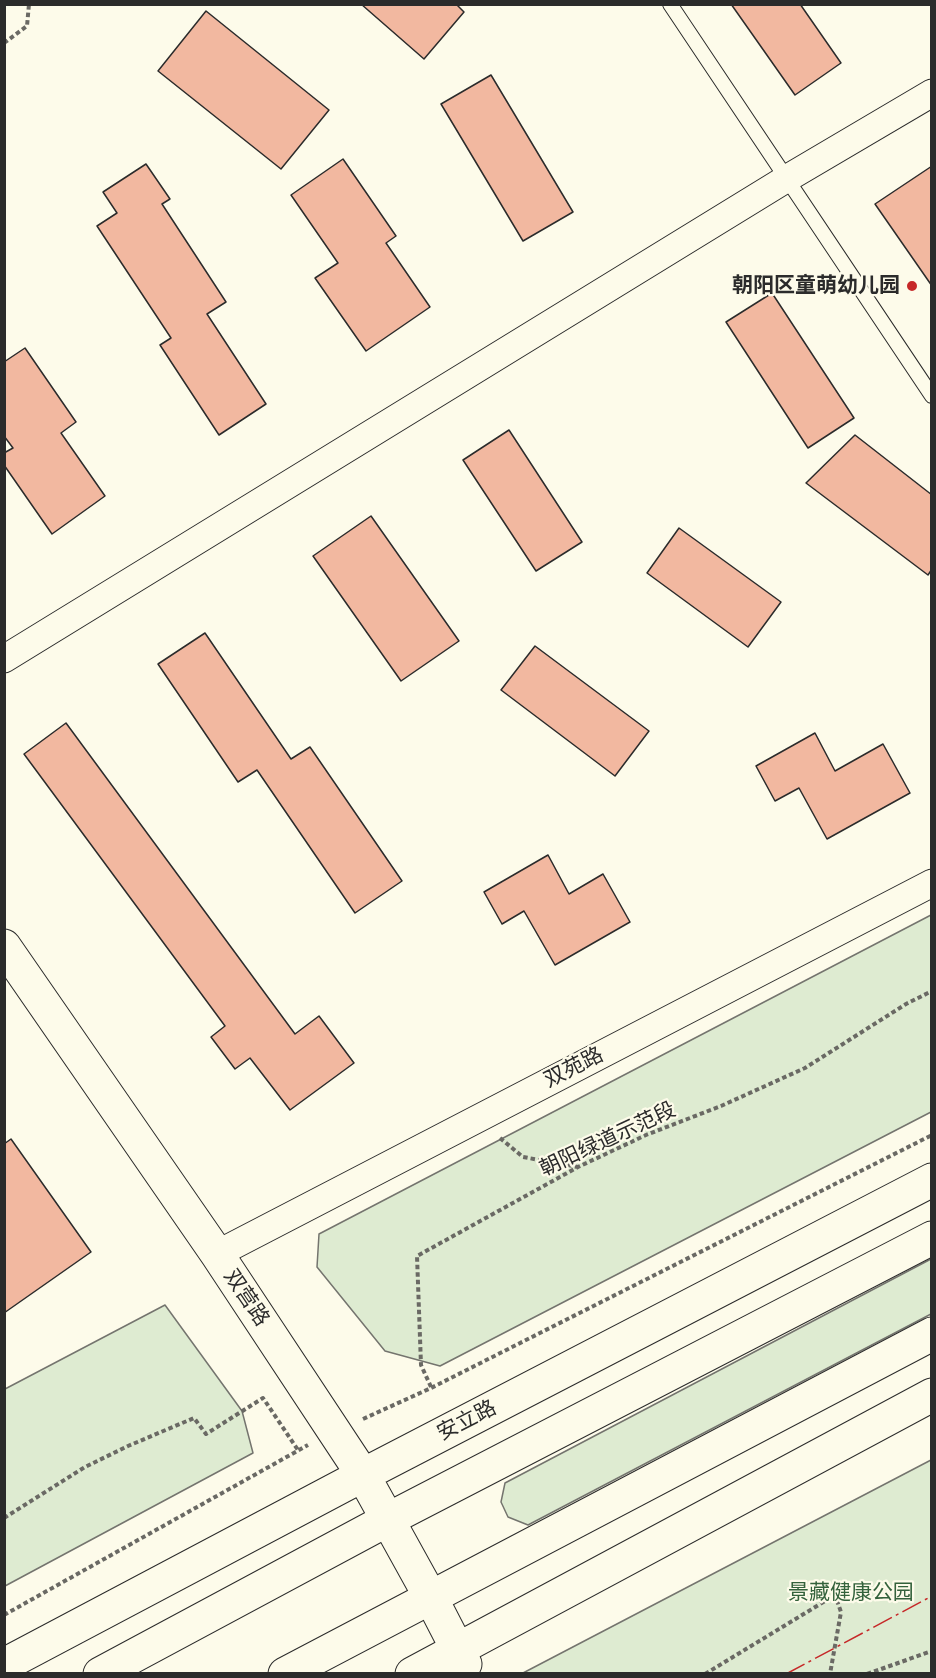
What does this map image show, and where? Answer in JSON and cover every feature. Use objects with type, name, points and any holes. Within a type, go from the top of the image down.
[{"type":"street","points":[[4,659],[786,179],[932,93]]},
{"type":"street","name":"双苑路","points":[[217,1254],[932,883]]},
{"type":"street","name":"双营路","points":[[4,946],[217,1254],[363,1475],[461,1656]]},
{"type":"street","name":"安立路","points":[[4,1665],[363,1475],[932,1180]]},
{"type":"street","points":[[100,1674],[387,1520],[932,1238]]},
{"type":"street","points":[[285,1674],[932,1334]]},
{"type":"street","points":[[412,1674],[461,1656],[932,1395]]},
{"type":"lane","points":[[670,4],[932,396]]},
{"type":"path","points":[[4,43],[27,26],[29,4]]},
{"type":"path","name":"朝阳绿道示范段","points":[[431,1388],[421,1365],[417,1256],[578,1167],[646,1135],[722,1106],[805,1068],[906,1004],[932,991]]},
{"type":"path","points":[[476,1120],[523,1157],[578,1167]]},
{"type":"path","points":[[4,1615],[298,1450],[431,1388],[932,1135]]},
{"type":"path","points":[[4,1518],[85,1467],[128,1446],[194,1418],[206,1434],[263,1398],[298,1450]]},
{"type":"path","points":[[705,1674],[835,1595],[841,1612],[831,1674]]},
{"type":"path","points":[[867,1674],[932,1651]]},
{"type":"green space","points":[[931,915],[931,1112],[440,1366],[385,1351],[317,1267],[319,1234]]},
{"type":"green space","points":[[931,1259],[931,1314],[528,1525],[508,1517],[501,1502],[505,1483]]},
{"type":"green space","points":[[165,1305],[242,1411],[253,1453],[5,1586],[5,1389]]},
{"type":"green space","name":"景藏健康公园","points":[[931,1460],[931,1673],[523,1673]]},
{"type":"building","points":[[361,4],[456,4],[464,12],[424,59]]},
{"type":"building","points":[[731,4],[800,4],[841,63],[795,95]]},
{"type":"building","points":[[206,11],[329,110],[281,169],[158,71]]},
{"type":"building","points":[[491,75],[573,212],[523,241],[441,104]]},
{"type":"building","points":[[343,159],[396,236],[386,243],[430,307],[366,351],[315,278],[338,263],[291,195]]},
{"type":"building","points":[[146,164],[170,199],[162,204],[226,302],[207,314],[266,404],[219,435],[160,345],[171,338],[97,226],[117,213],[103,192]]},
{"type":"building","points":[[932,166],[932,286],[875,204]]},
{"type":"building","points":[[772,293],[854,418],[808,448],[726,322]]},
{"type":"building","points":[[25,348],[76,422],[61,433],[105,496],[52,534],[4,465],[4,453],[13,448],[4,436],[4,362]]},
{"type":"building","points":[[509,430],[582,542],[536,571],[463,460]]},
{"type":"building","points":[[855,435],[932,495],[932,569],[928,575],[806,483]]},
{"type":"building","points":[[371,516],[459,641],[401,681],[313,556]]},
{"type":"building","points":[[679,528],[781,602],[748,647],[647,573]]},
{"type":"building","points":[[205,633],[291,759],[310,747],[402,881],[355,913],[257,770],[238,782],[158,664]]},
{"type":"building","points":[[535,646],[649,731],[615,776],[501,690]]},
{"type":"building","points":[[66,723],[295,1034],[319,1016],[354,1063],[290,1110],[250,1058],[235,1069],[211,1037],[225,1026],[24,754]]},
{"type":"building","points":[[815,733],[835,771],[883,744],[910,793],[827,839],[799,788],[775,801],[756,766]]},
{"type":"building","points":[[548,855],[569,894],[603,874],[630,922],[555,965],[524,911],[502,924],[484,892]]},
{"type":"building","points":[[11,1139],[91,1252],[4,1313],[4,1144]]},
{"type":"power","points":[[786,1674],[932,1596]]},
{"type":"place","name":"朝阳区童萌幼儿园","points":[[912,286]]}]
